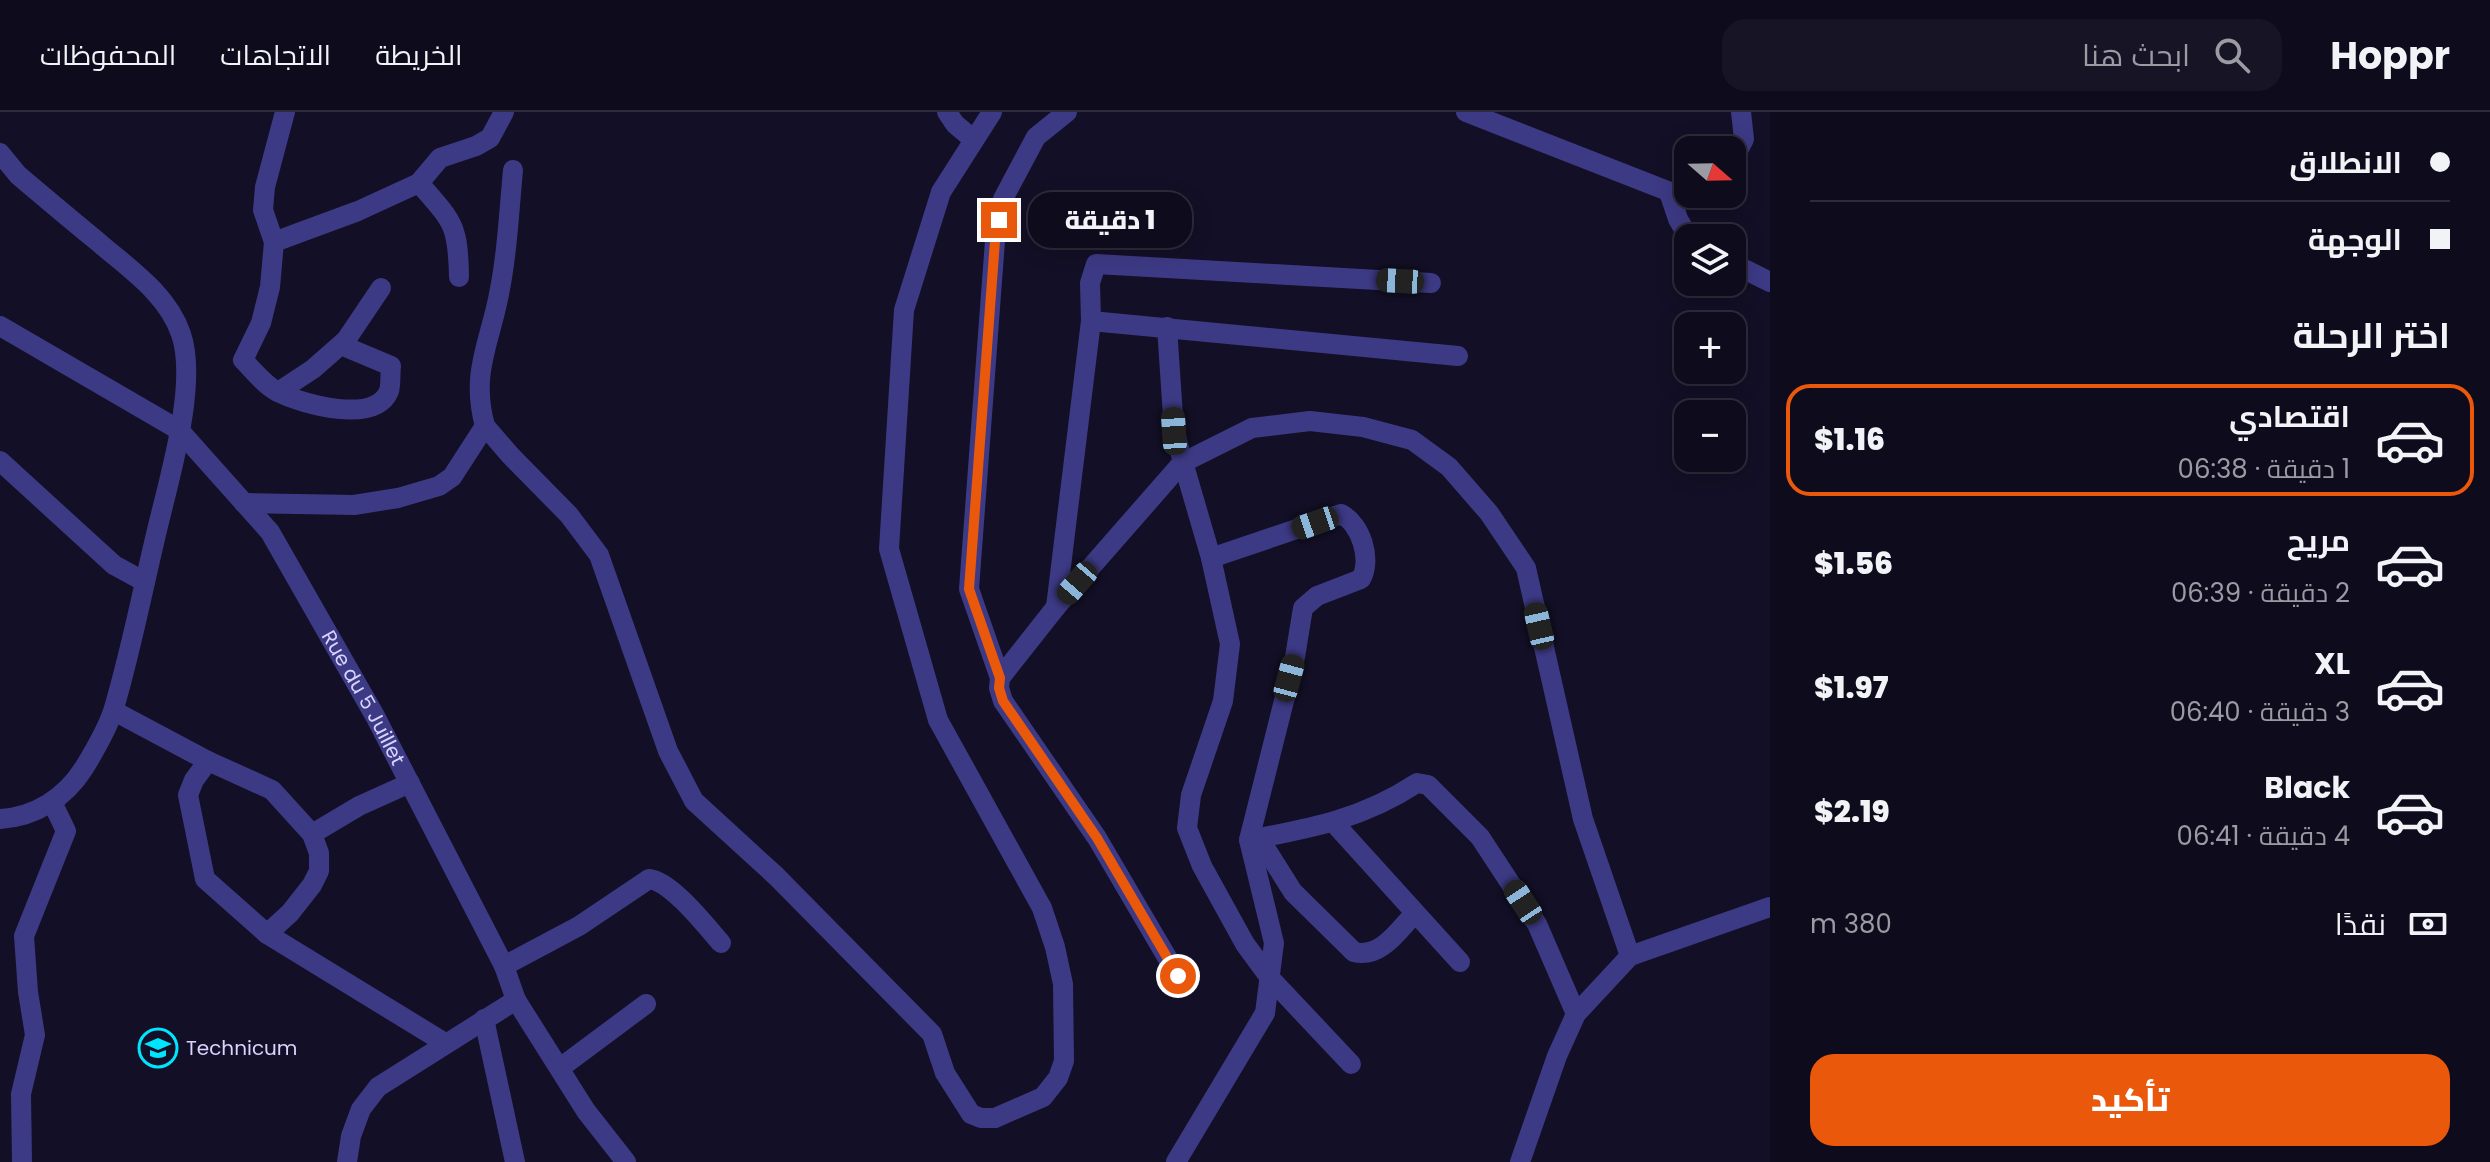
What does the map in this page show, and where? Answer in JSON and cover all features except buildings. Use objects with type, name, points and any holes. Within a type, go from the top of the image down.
[{"type":"street","points":[[285,112],[265,187],[263,210],[274,242],[270,287],[261,323],[243,360],[278,392],[340,410],[375,406],[388,392],[391,366],[341,345]]},
{"type":"street","points":[[274,242],[358,211],[419,183],[440,158],[490,138],[504,112]]},
{"type":"street","points":[[947,112],[955,124],[974,140]]},
{"type":"street","points":[[513,170],[498,299],[478,388],[485,426],[569,515],[599,555],[668,751],[694,801],[776,876],[932,1034],[945,1073],[971,1114],[995,1118],[1043,1097],[1058,1078],[1064,1061],[1063,984],[1042,908],[938,720],[889,549],[904,310],[941,192],[992,112]]},
{"type":"street","points":[[1067,112],[1036,137],[1003,199],[995,241],[969,589],[1000,678],[1003,701],[1097,838],[1178,976]]},
{"type":"street","points":[[1466,112],[1674,191]]},
{"type":"street","points":[[1741,112],[1744,136]]},
{"type":"street","points":[[0,153],[18,175],[153,289],[174,317],[186,354],[179,430],[114,711],[83,769],[63,793],[44,808],[18,818],[0,819]]},
{"type":"street","points":[[419,183],[449,217],[457,234],[459,277]]},
{"type":"street","points":[[1056,607],[1091,321],[1090,283],[1096,264],[1431,283]]},
{"type":"street","points":[[1746,270],[1770,282]]},
{"type":"street","points":[[278,392],[313,369],[341,345],[381,288]]},
{"type":"street","points":[[1091,321],[1458,356]]},
{"type":"street","name":"Rue du 5 Juillet","points":[[0,326],[179,430],[270,532],[375,716],[504,966],[516,1000],[586,1111],[626,1162]]},
{"type":"street","points":[[1167,327],[1174,431],[1211,558],[1230,644],[1223,701],[1191,795],[1187,828],[1202,866],[1245,944],[1270,978],[1351,1064]]},
{"type":"street","points":[[1000,678],[1056,607],[1182,463],[1252,428],[1310,421],[1363,427],[1412,440],[1449,467],[1489,513],[1526,568],[1583,819],[1630,956]]},
{"type":"street","points":[[244,503],[354,505],[398,498],[439,486],[452,477],[485,426]]},
{"type":"street","points":[[0,461],[114,565],[145,582]]},
{"type":"street","points":[[1176,1162],[1265,1013],[1274,943],[1254,839],[1303,608],[1317,596],[1363,578],[1365,566],[1363,544],[1346,515],[1341,514],[1211,558]]},
{"type":"street","points":[[114,711],[208,761],[272,790],[312,834],[319,853],[319,871],[297,904],[267,934]]},
{"type":"street","points":[[208,761],[194,780],[188,795],[205,879],[267,934],[445,1043]]},
{"type":"street","points":[[312,834],[359,806],[410,783]]},
{"type":"street","points":[[1254,839],[1334,823],[1392,799],[1417,783],[1428,785],[1480,837],[1537,924],[1576,1014]]},
{"type":"street","points":[[22,1162],[21,1094],[35,1035],[24,936],[66,831],[52,802]]},
{"type":"street","points":[[1334,823],[1460,962]]},
{"type":"street","points":[[1254,839],[1293,892],[1354,952],[1372,953],[1388,942],[1414,914]]},
{"type":"street","points":[[504,966],[579,926],[649,879],[658,881],[696,914],[721,943]]},
{"type":"street","points":[[1520,1162],[1557,1056],[1576,1014],[1630,956],[1770,907]]},
{"type":"street","points":[[347,1162],[351,1136],[361,1109],[378,1087],[516,1000]]},
{"type":"street","points":[[560,1068],[646,1004]]},
{"type":"street","points":[[484,1019],[515,1162]]},
{"type":"place","name":"Technicum","points":[[158,1048]]},
{"type":"route","points":[[999,220],[969,589],[1000,678],[1003,701],[1097,838],[1178,976]]}]
